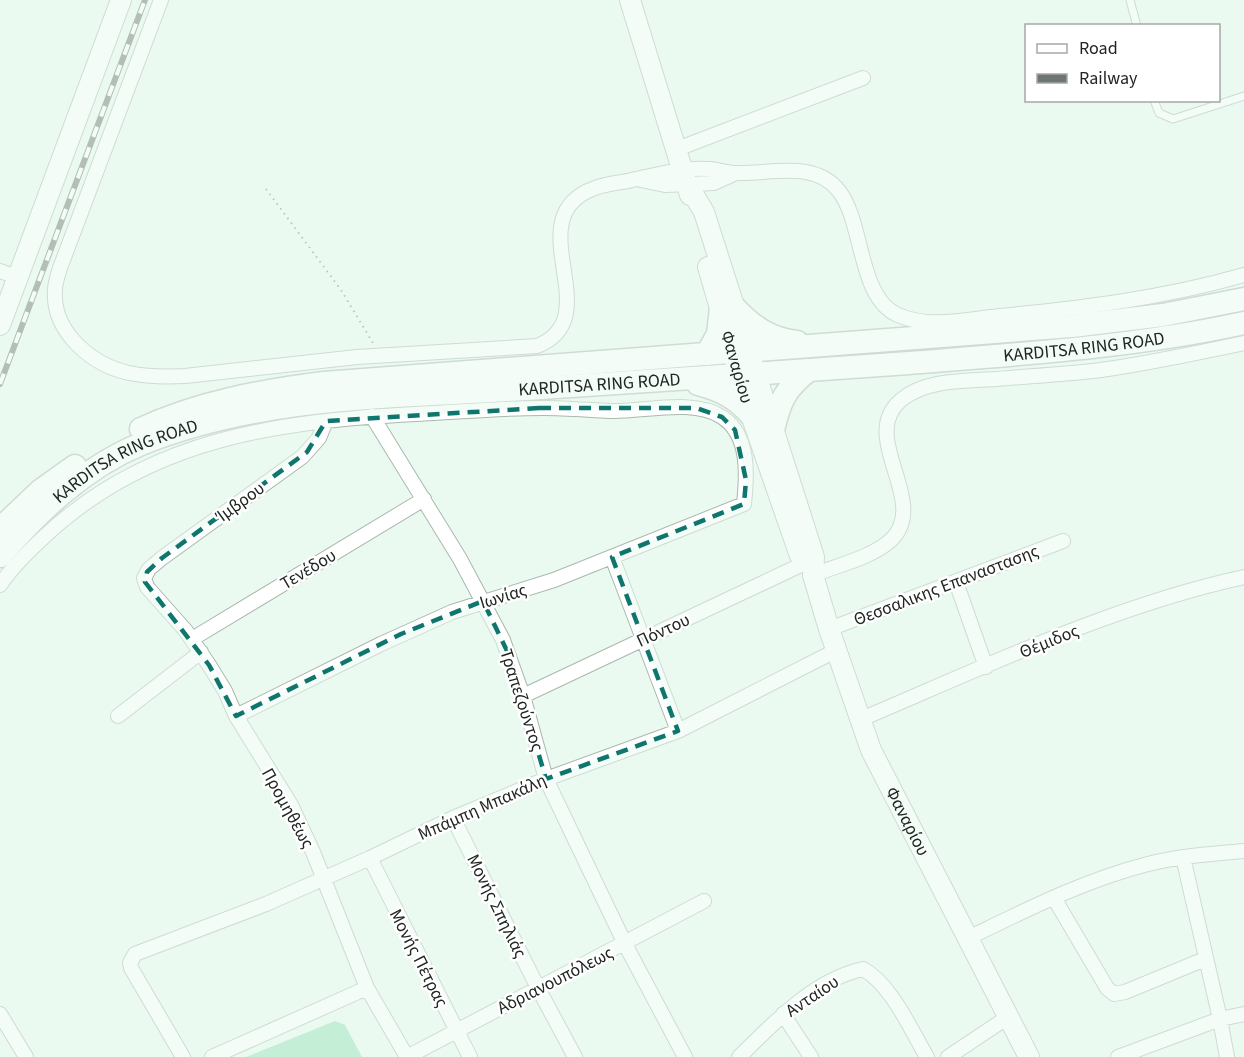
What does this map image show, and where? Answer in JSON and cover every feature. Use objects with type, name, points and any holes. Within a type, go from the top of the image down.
[{"type":"main road","points":[[0,325],[9,274],[121,0]]},
{"type":"main road","name":"Φαναρίου","points":[[630,0],[741,352],[747,375],[752,414],[859,720],[871,750],[1029,1057]]},
{"type":"main road","name":"KARDITSA RING ROAD","points":[[0,528],[40,491],[83,460],[116,441],[146,427],[206,405],[263,391],[324,383],[1072,326],[1163,315],[1244,299]]},
{"type":"main road","points":[[707,354],[728,308],[771,336],[822,346]]},
{"type":"main road","name":"KARDITSA RING ROAD","points":[[0,556],[58,497],[108,460],[155,439],[224,419],[274,408],[326,402],[682,380],[1076,349],[1165,338],[1244,322]]},
{"type":"main road","points":[[773,430],[784,394],[793,382],[809,370]]},
{"type":"main road","name":"Φαναρίου","points":[[747,375],[773,430],[814,557],[808,570]]},
{"type":"main road","points":[[682,380],[723,391],[735,398],[752,414]]},
{"type":"street","points":[[161,0],[60,268],[54,292],[58,315],[81,348],[96,359],[120,370],[147,376],[184,376],[380,356],[537,346],[547,341],[562,324],[567,303],[568,288],[559,238],[561,223],[567,209],[576,199],[593,189],[636,180],[665,185],[686,177],[714,183],[736,173],[799,172],[819,175],[839,191],[847,204],[870,279],[879,299],[894,313],[917,320],[956,320],[1059,310],[1170,294],[1244,275]]},
{"type":"street","points":[[677,149],[863,78]]},
{"type":"street","name":"Πόντου","points":[[523,696],[644,639],[808,570],[879,549],[898,532],[903,516],[903,502],[888,448],[887,430],[894,407],[910,393],[928,386],[955,382],[1142,364],[1244,343]]},
{"type":"street","name":"Ιωνίας","points":[[236,716],[402,634],[483,601],[554,580],[744,504],[746,464],[741,442],[735,430],[722,417],[696,408],[626,411],[539,408],[372,416]]},
{"type":"street","points":[[0,585],[30,550],[66,517],[134,472],[176,454],[239,435],[279,427],[372,416]]},
{"type":"street","name":"Τραπεζούντος","points":[[372,416],[483,601],[506,648],[523,696],[546,779],[625,944],[685,1057]]},
{"type":"street","name":"Ίμβρου","points":[[145,576],[162,558],[302,457],[319,438],[326,421]]},
{"type":"street","name":"Τενέδου","points":[[192,639],[423,499]]},
{"type":"street","name":"Θεσσαλικης Επαναστασης","points":[[828,629],[1063,542]]},
{"type":"street","points":[[612,557],[678,731]]},
{"type":"street","name":"Προμηθέως","points":[[145,576],[147,586],[201,652],[225,691],[236,716],[291,805],[367,988],[407,1057]]},
{"type":"street","name":"Θέμιδος","points":[[859,720],[1115,615],[1244,577]]},
{"type":"street","points":[[956,582],[986,667]]},
{"type":"street","name":"Μπάμπη Μπακάλη","points":[[183,1057],[131,968],[130,963],[135,954],[324,880],[453,818],[546,779],[678,731],[836,651]]},
{"type":"street","points":[[118,716],[201,652]]},
{"type":"street","name":"Μονής Σπηλιάς","points":[[453,818],[575,1057]]},
{"type":"street","points":[[968,938],[1054,898],[1147,864],[1183,857],[1244,851]]},
{"type":"street","points":[[1183,857],[1227,1057]]},
{"type":"street","name":"Μονής Πέτρας","points":[[369,858],[470,1057]]},
{"type":"street","points":[[1054,898],[1107,988],[1114,994],[1125,992],[1205,959]]},
{"type":"street","name":"Αδριανουπόλεως","points":[[407,1057],[704,901]]},
{"type":"street","name":"Ανταίου","points":[[739,1057],[783,1014],[839,976],[863,969],[872,973],[887,990],[927,1057]]},
{"type":"street","points":[[212,1057],[367,988]]},
{"type":"street","points":[[0,1014],[26,1057]]},
{"type":"street","points":[[783,1014],[811,1057]]},
{"type":"street","points":[[1126,1056],[1220,1019],[1244,1014]]},
{"type":"street","points":[[948,1057],[1008,1017]]},
{"type":"lane","points":[[1130,0],[1136,24]]},
{"type":"lane","points":[[1155,102],[1159,113],[1173,119],[1244,96]]},
{"type":"path","points":[[266,189],[342,290],[380,356]]},
{"type":"highlighted area","points":[[539,408],[696,408],[722,417],[735,430],[746,480],[744,504],[612,557],[678,731],[546,779],[510,657],[483,601],[401,634],[236,716],[209,665],[145,582],[147,572],[162,558],[307,452],[326,421]]},
{"type":"green space","points":[[335,1021],[345,1025],[362,1057],[246,1057]]},
{"type":"railway","points":[[0,384],[145,0]]}]
